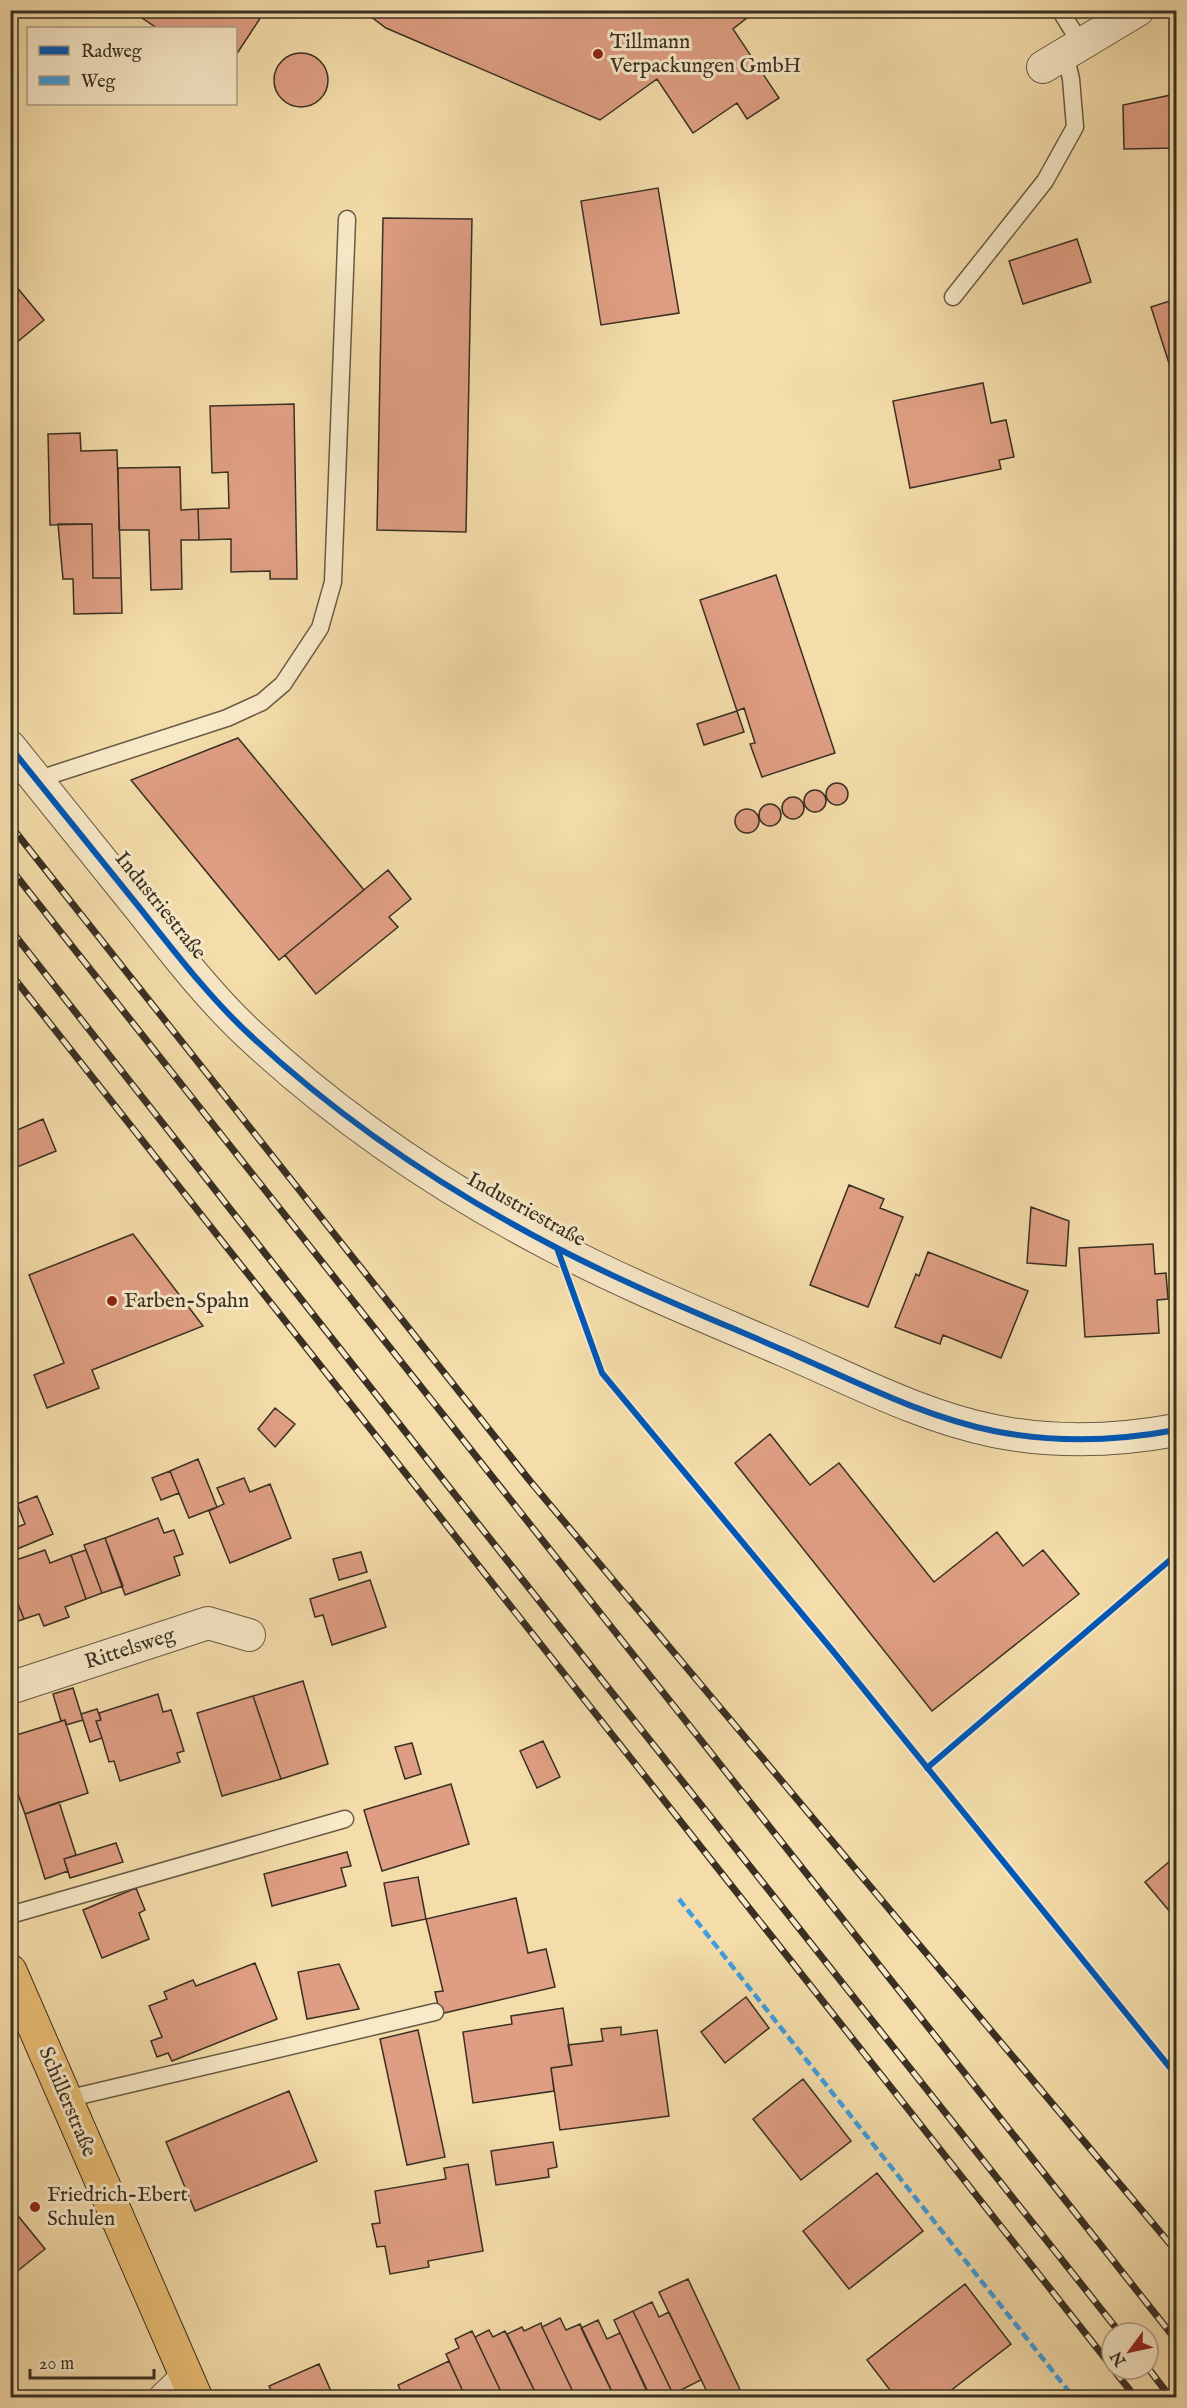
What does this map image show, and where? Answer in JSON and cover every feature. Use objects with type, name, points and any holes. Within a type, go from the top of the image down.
[{"type":"main road","name":"Schillerstraße","points":[[10,1971],[66,2099],[183,2391]]},
{"type":"street","points":[[1063,55],[1138,10]]},
{"type":"street","name":"Industriestraße","points":[[10,747],[206,989],[247,1032],[279,1062],[337,1108],[441,1182],[556,1248],[649,1292],[896,1399],[945,1417],[994,1431],[1044,1437],[1103,1439],[1176,1430]]},
{"type":"street","name":"Rittelsweg","points":[[10,1688],[208,1623],[249,1635]]},
{"type":"lane","points":[[953,297],[1045,181],[1075,127],[1071,79],[1063,55],[1060,10]]},
{"type":"lane","points":[[36,780],[227,718],[262,702],[283,684],[320,628],[333,582],[346,219]]},
{"type":"lane","points":[[10,1915],[345,1819]]},
{"type":"lane","points":[[66,2099],[435,2012]]},
{"type":"building","points":[[130,10],[258,10],[263,14],[237,53],[237,27],[156,27]]},
{"type":"building","name":"Tillmann Verpackungen GmbH","points":[[362,10],[757,10],[733,29],[779,98],[747,119],[737,103],[693,133],[657,79],[600,120],[386,28]]},
{"type":"building","points":[[296,53],[306,53],[316,57],[324,65],[328,80],[324,95],[316,103],[306,107],[296,107],[286,103],[278,95],[274,85],[274,75],[278,65],[286,57]]},
{"type":"building","points":[[1171,95],[1176,119],[1176,148],[1124,149],[1123,105]]},
{"type":"building","points":[[658,188],[679,313],[601,325],[581,201]]},
{"type":"building","points":[[383,218],[472,219],[466,532],[377,530]]},
{"type":"building","points":[[1077,239],[1091,282],[1023,304],[1009,261]]},
{"type":"building","points":[[10,279],[44,320],[10,348]]},
{"type":"building","points":[[1176,299],[1176,385],[1151,307]]},
{"type":"building","points":[[983,383],[991,423],[1006,420],[1014,457],[999,460],[1001,469],[910,488],[893,401]]},
{"type":"building","points":[[294,404],[297,579],[270,579],[270,571],[231,572],[231,539],[199,540],[198,509],[229,508],[228,472],[212,473],[210,406]]},
{"type":"building","points":[[80,433],[81,451],[117,450],[121,578],[93,578],[92,524],[50,525],[48,434]]},
{"type":"building","points":[[180,467],[181,510],[198,509],[199,540],[181,540],[182,589],[151,590],[149,530],[119,530],[118,468]]},
{"type":"building","points":[[58,524],[92,524],[93,578],[121,578],[122,613],[74,614],[73,579],[63,579]]},
{"type":"building","points":[[776,575],[835,753],[762,777],[750,744],[755,743],[744,708],[737,711],[700,600]]},
{"type":"building","points":[[737,711],[744,732],[704,745],[697,724]]},
{"type":"building","points":[[238,738],[364,890],[279,960],[131,780]]},
{"type":"building","points":[[833,783],[841,783],[848,790],[848,798],[841,805],[833,805],[826,798],[826,790]]},
{"type":"building","points":[[811,790],[819,790],[826,797],[826,805],[819,812],[811,812],[804,805],[804,797]]},
{"type":"building","points":[[793,797],[801,800],[804,808],[801,816],[793,819],[785,816],[782,808],[785,800]]},
{"type":"building","points":[[766,804],[774,804],[781,811],[781,819],[774,826],[766,826],[759,819],[759,811]]},
{"type":"building","points":[[747,809],[755,813],[759,821],[755,829],[747,833],[739,829],[735,821],[739,813]]},
{"type":"building","points":[[388,870],[411,899],[389,917],[398,927],[316,994],[285,955]]},
{"type":"building","points":[[43,1119],[56,1151],[10,1170],[10,1133]]},
{"type":"building","points":[[849,1185],[884,1199],[880,1208],[903,1217],[868,1307],[810,1285]]},
{"type":"building","points":[[1031,1207],[1069,1221],[1066,1266],[1027,1263]]},
{"type":"building","name":"Farben-Spahn","points":[[133,1234],[203,1326],[92,1370],[99,1388],[47,1408],[34,1375],[64,1363],[29,1275]]},
{"type":"building","points":[[1153,1244],[1155,1274],[1166,1273],[1168,1299],[1157,1300],[1159,1333],[1085,1337],[1079,1248]]},
{"type":"building","points":[[928,1252],[1028,1291],[1001,1358],[943,1335],[940,1344],[895,1327],[916,1274],[919,1276]]},
{"type":"building","points":[[275,1408],[295,1424],[275,1447],[258,1429]]},
{"type":"building","points":[[770,1434],[810,1485],[839,1463],[934,1582],[997,1532],[1023,1566],[1043,1550],[1079,1594],[932,1711],[735,1463]]},
{"type":"building","points":[[198,1459],[217,1507],[189,1518],[170,1471]]},
{"type":"building","points":[[170,1471],[179,1493],[161,1500],[152,1478]]},
{"type":"building","points":[[244,1478],[250,1492],[270,1484],[291,1538],[230,1563],[209,1511],[224,1504],[217,1488]]},
{"type":"building","points":[[37,1496],[53,1534],[10,1552],[10,1530],[25,1524],[17,1504]]},
{"type":"building","points":[[158,1518],[164,1533],[174,1530],[183,1554],[174,1557],[180,1575],[125,1595],[105,1538]]},
{"type":"building","points":[[105,1538],[123,1586],[102,1593],[84,1545]]},
{"type":"building","points":[[45,1550],[50,1563],[71,1555],[86,1599],[65,1607],[69,1617],[44,1626],[39,1614],[24,1619],[10,1584],[10,1562]]},
{"type":"building","points":[[86,1550],[102,1593],[86,1599],[71,1555]]},
{"type":"building","points":[[361,1552],[367,1572],[339,1580],[333,1559]]},
{"type":"building","points":[[370,1580],[386,1627],[332,1645],[323,1615],[315,1617],[310,1599]]},
{"type":"building","points":[[10,1584],[24,1619],[10,1624]]},
{"type":"building","points":[[303,1681],[328,1764],[281,1779],[253,1696]]},
{"type":"building","points":[[73,1688],[83,1720],[66,1725],[65,1720],[61,1721],[53,1694]]},
{"type":"building","points":[[158,1694],[163,1712],[171,1710],[184,1751],[177,1753],[180,1762],[120,1781],[114,1761],[109,1762],[96,1721],[101,1720],[99,1713]]},
{"type":"building","points":[[253,1696],[281,1779],[222,1796],[197,1713]]},
{"type":"building","points":[[97,1709],[101,1720],[96,1721],[102,1738],[90,1742],[81,1714]]},
{"type":"building","points":[[65,1720],[88,1793],[25,1814],[10,1772],[10,1737]]},
{"type":"building","points":[[543,1741],[560,1777],[537,1788],[520,1751]]},
{"type":"building","points":[[412,1743],[421,1774],[405,1779],[395,1747]]},
{"type":"building","points":[[451,1784],[469,1844],[382,1871],[364,1810]]},
{"type":"building","points":[[59,1802],[76,1855],[64,1859],[68,1871],[45,1879],[25,1814]]},
{"type":"building","points":[[116,1843],[123,1862],[70,1878],[64,1859]]},
{"type":"building","points":[[347,1852],[351,1866],[341,1868],[346,1886],[272,1906],[264,1874]]},
{"type":"building","points":[[1176,1856],[1176,1919],[1145,1882]]},
{"type":"building","points":[[418,1877],[426,1919],[392,1926],[384,1883]]},
{"type":"building","points":[[136,1888],[145,1910],[139,1913],[149,1939],[102,1958],[83,1910]]},
{"type":"building","points":[[516,1898],[528,1953],[546,1949],[555,1987],[440,2014],[435,1992],[443,1991],[426,1919]]},
{"type":"building","points":[[255,1963],[277,2019],[172,2061],[168,2053],[157,2057],[151,2041],[162,2037],[149,2006],[167,1999],[164,1992],[193,1980],[196,1986]]},
{"type":"building","points":[[339,1964],[359,2009],[307,2019],[298,1972]]},
{"type":"building","points":[[746,1997],[769,2028],[725,2063],[701,2032]]},
{"type":"building","points":[[563,2008],[572,2065],[551,2068],[554,2091],[473,2103],[463,2032],[512,2024],[511,2016]]},
{"type":"building","points":[[621,2027],[621,2035],[657,2030],[669,2116],[560,2130],[551,2068],[572,2065],[568,2045],[603,2041],[601,2029]]},
{"type":"building","points":[[418,2030],[445,2157],[407,2165],[380,2039]]},
{"type":"building","points":[[803,2079],[851,2141],[801,2180],[753,2119]]},
{"type":"building","points":[[289,2091],[317,2161],[195,2211],[166,2142]]},
{"type":"building","points":[[553,2142],[557,2167],[548,2169],[549,2177],[496,2185],[491,2151]]},
{"type":"building","points":[[468,2164],[483,2251],[428,2261],[429,2267],[390,2274],[385,2246],[377,2247],[372,2224],[380,2223],[375,2191],[446,2179],[444,2168]]},
{"type":"building","points":[[877,2173],[923,2231],[849,2289],[803,2231]]},
{"type":"building","points":[[10,2206],[45,2249],[10,2277]]},
{"type":"building","points":[[688,2279],[744,2398],[710,2398],[659,2292]]},
{"type":"building","points":[[965,2284],[1011,2344],[941,2398],[896,2398],[867,2360]]},
{"type":"building","points":[[652,2302],[659,2317],[669,2312],[701,2380],[673,2394],[633,2311]]},
{"type":"building","points":[[633,2311],[673,2394],[665,2398],[650,2398],[614,2320]]},
{"type":"building","points":[[560,2318],[566,2330],[580,2324],[615,2398],[576,2398],[542,2327]]},
{"type":"building","points":[[598,2320],[607,2339],[620,2333],[650,2396],[615,2398],[581,2328]]},
{"type":"building","points":[[541,2323],[576,2398],[538,2398],[507,2334],[522,2327],[524,2331]]},
{"type":"building","points":[[489,2330],[493,2337],[505,2331],[538,2398],[504,2398],[475,2337]]},
{"type":"building","points":[[472,2331],[504,2398],[466,2398],[446,2354],[459,2348],[455,2339]]},
{"type":"building","points":[[449,2361],[466,2398],[404,2398],[398,2385]]},
{"type":"building","points":[[319,2364],[334,2398],[275,2398],[269,2386]]},
{"type":"railway","points":[[10,825],[530,1481],[1176,2251]]},
{"type":"railway","points":[[10,868],[1176,2340]]},
{"type":"railway","points":[[10,929],[1110,2321]]},
{"type":"railway","points":[[10,973],[1100,2352]]},
{"type":"railway","points":[[1123,2381],[1136,2398]]},
{"type":"railway","points":[[1158,2381],[1171,2398]]},
{"type":"marked path","points":[[679,1899],[1074,2398]]},
{"type":"cycle path","points":[[10,747],[179,957],[250,1035],[358,1125],[475,1203],[557,1248],[641,1288],[886,1396],[939,1416],[994,1431],[1062,1439],[1108,1438],[1176,1430]]},
{"type":"cycle path","points":[[557,1248],[602,1373],[832,1650],[1176,2075]]},
{"type":"cycle path","points":[[927,1768],[1176,1555]]},
{"type":"place","name":"Tillmann Verpackungen GmbH","points":[[598,54]]},
{"type":"place","name":"Farben-Spahn","points":[[112,1301]]},
{"type":"place","name":"Friedrich-Ebert Schulen","points":[[35,2207]]}]
